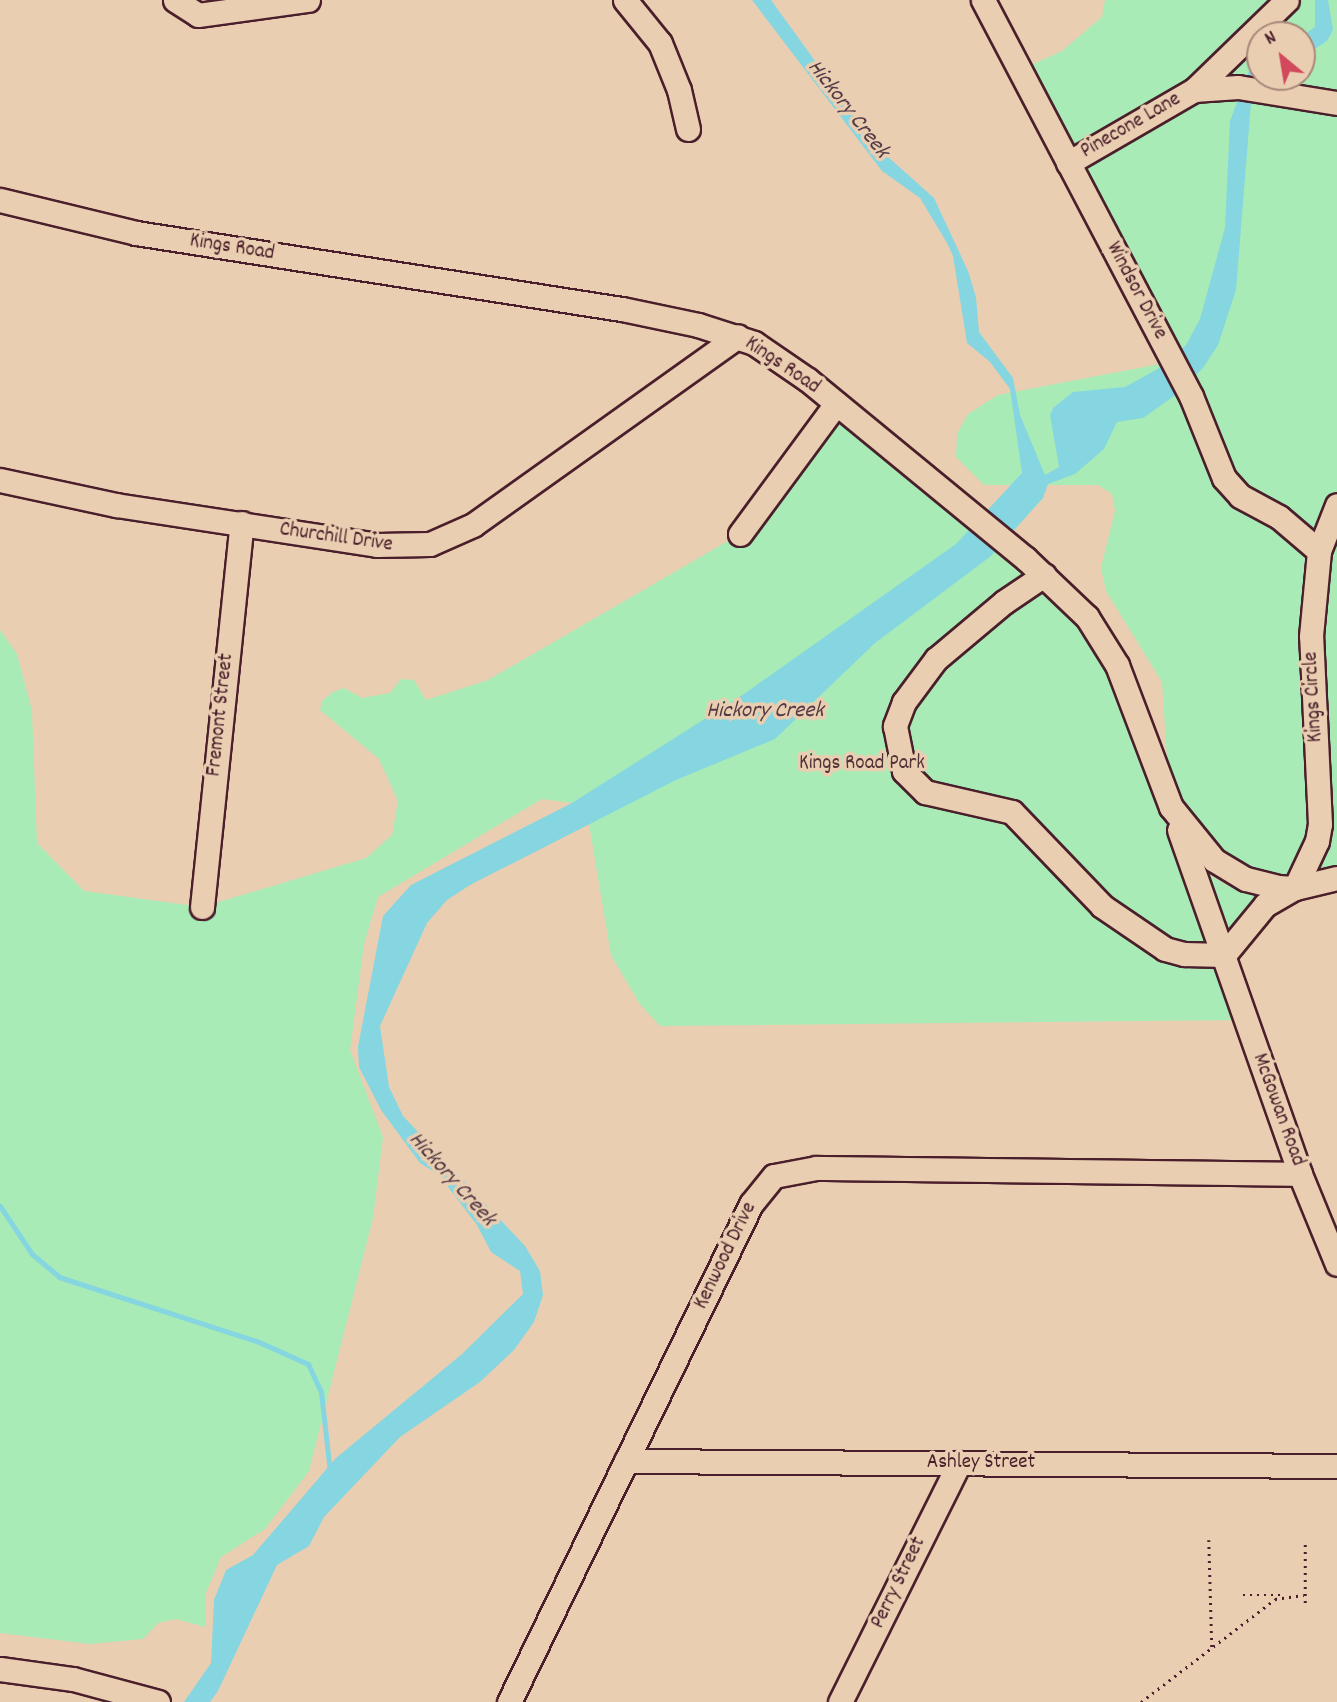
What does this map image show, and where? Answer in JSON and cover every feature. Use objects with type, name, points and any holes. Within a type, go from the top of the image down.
[{"type":"street","points":[[175,0],[198,15],[307,0]]},
{"type":"street","points":[[625,0],[660,43],[679,90],[688,130]]},
{"type":"street","name":"Windsor Drive","points":[[983,0],[1191,396],[1224,478],[1240,496],[1279,517],[1319,551]]},
{"type":"street","name":"Pinecone Lane","points":[[1068,163],[1194,90],[1287,0]]},
{"type":"street","name":"Pinecone Lane","points":[[1194,90],[1238,87],[1337,103]]},
{"type":"street","name":"Kings Road","points":[[0,200],[136,233],[622,309],[738,337],[769,352],[1025,558],[1087,617],[1104,641],[1171,807],[1214,860],[1246,879],[1295,888],[1337,878]]},
{"type":"street","name":"Churchill Drive","points":[[0,480],[116,505],[377,545],[406,547],[449,538],[546,475],[738,337]]},
{"type":"street","points":[[740,534],[836,404]]},
{"type":"street","name":"Kings Circle","points":[[1295,888],[1317,841],[1320,824],[1311,636],[1319,551],[1337,505]]},
{"type":"street","name":"Fremont Street","points":[[202,907],[242,523]]},
{"type":"street","points":[[1045,575],[1003,602],[936,659],[904,702],[895,726],[904,771],[925,792],[1012,812],[1102,906],[1165,949],[1224,955],[1265,905],[1295,888]]},
{"type":"street","name":"McGowan Road","points":[[1171,807],[1300,1174],[1337,1264]]},
{"type":"street","name":"Kenwood Drive","points":[[509,1702],[751,1204],[775,1176],[816,1168],[1300,1174]]},
{"type":"street","name":"Ashley Street","points":[[626,1461],[1337,1466]]},
{"type":"street","name":"Perry Street","points":[[840,1702],[959,1463]]},
{"type":"street","points":[[0,1670],[73,1679],[158,1702]]},
{"type":"path","points":[[1209,1540],[1212,1648]]},
{"type":"path","points":[[1304,1603],[1305,1540]]},
{"type":"path","points":[[1243,1595],[1304,1595]]},
{"type":"path","points":[[1141,1702],[1282,1595]]},
{"type":"green space","name":"Kings Road Park","points":[[1105,0],[1337,0],[1337,878],[1278,887],[1187,830],[1245,1020],[660,1026],[639,1003],[611,955],[589,824],[572,803],[542,799],[378,897],[364,944],[350,1050],[383,1137],[373,1218],[309,1471],[265,1529],[221,1557],[205,1595],[205,1627],[176,1619],[158,1623],[143,1639],[90,1644],[0,1633],[0,630],[17,654],[32,711],[37,843],[84,891],[202,907],[366,858],[392,835],[398,801],[379,759],[320,710],[322,701],[333,692],[344,688],[362,698],[390,693],[401,679],[414,680],[426,700],[488,680],[740,534],[836,404],[1087,617],[1170,804],[1162,682],[1106,591],[1101,568],[1115,511],[1112,494],[1098,485],[984,485],[956,457],[957,434],[968,414],[998,395],[1176,361],[1020,70],[1062,51],[1102,17]]},
{"type":"green space","points":[[1197,867],[1228,886],[1259,896],[1225,935]]},
{"type":"water","name":"Hickory Creek","points":[[752,0],[771,0],[878,148],[934,198],[968,271],[976,297],[979,332],[1013,378],[1020,415],[1045,475],[1059,467],[1050,415],[1053,408],[1073,392],[1125,387],[1163,366],[1186,345],[1200,319],[1225,228],[1230,121],[1246,79],[1246,91],[1257,91],[1251,103],[1236,290],[1218,345],[1203,368],[1177,394],[1143,418],[1117,422],[1104,449],[1075,474],[1048,484],[1043,498],[991,556],[875,643],[775,739],[676,780],[470,885],[447,900],[427,923],[380,1026],[389,1087],[403,1116],[525,1246],[540,1271],[543,1295],[534,1322],[514,1350],[480,1382],[400,1437],[324,1517],[309,1546],[277,1565],[218,1691],[210,1702],[184,1702],[211,1663],[214,1600],[226,1570],[253,1555],[336,1458],[462,1354],[523,1294],[520,1271],[491,1252],[477,1225],[439,1175],[420,1163],[381,1110],[359,1067],[358,1047],[383,916],[411,885],[572,803],[744,694],[956,544],[1022,473],[1010,389],[990,362],[967,343],[953,256],[947,243],[920,198],[882,171]]},
{"type":"water","points":[[1315,0],[1328,0],[1333,30],[1327,41],[1316,48],[1316,21]]},
{"type":"waterway","points":[[0,1206],[32,1254],[59,1277],[259,1342],[308,1364],[321,1392],[330,1472]]}]
